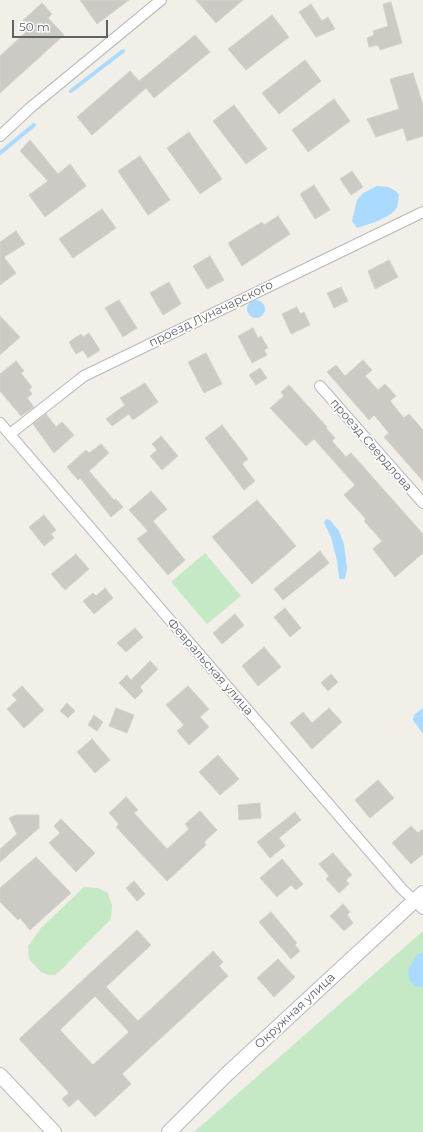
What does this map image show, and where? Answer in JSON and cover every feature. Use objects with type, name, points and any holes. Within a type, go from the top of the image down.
[{"type":"main road","name":"Окружная улица","points":[[169,1132],[227,1074],[420,901]]},
{"type":"main road","points":[[0,1075],[54,1132]]},
{"type":"street","points":[[0,136],[30,108],[161,0]]},
{"type":"street","name":"проезд Луначарского","points":[[10,434],[84,376],[423,212]]},
{"type":"street","name":"проезд Свердлова","points":[[320,386],[423,503]]},
{"type":"street","name":"Февральская улица","points":[[0,423],[189,643],[420,901]]},
{"type":"green space","points":[[205,553],[241,596],[207,624],[171,582]]},
{"type":"green space","points":[[84,887],[98,888],[108,893],[112,905],[111,919],[55,975],[49,975],[41,972],[29,959],[28,946],[41,928]]},
{"type":"green space","points":[[423,931],[423,1132],[194,1132]]},
{"type":"water","points":[[377,186],[388,187],[396,191],[399,195],[397,208],[391,214],[378,221],[357,228],[352,221],[357,200],[363,193]]},
{"type":"water","points":[[256,300],[262,303],[265,309],[262,315],[256,318],[250,315],[247,309],[250,303]]},
{"type":"water","points":[[326,519],[330,520],[339,531],[344,544],[347,568],[345,579],[339,578],[337,561],[331,537],[324,523]]},
{"type":"water","points":[[423,708],[423,734],[413,720],[414,715]]},
{"type":"water","points":[[423,952],[423,987],[415,986],[409,980],[408,970],[417,955]]},
{"type":"building","points":[[80,0],[129,0],[97,24]]},
{"type":"building","points":[[196,0],[243,0],[216,23]]},
{"type":"building","points":[[391,2],[402,43],[380,50],[378,45],[369,47],[367,38],[374,35],[373,31],[388,26],[383,4]]},
{"type":"building","points":[[42,3],[52,14],[48,18],[64,35],[0,93],[0,56],[26,32],[19,24]]},
{"type":"building","points":[[311,4],[322,21],[328,17],[335,29],[316,37],[299,12]]},
{"type":"building","points":[[272,15],[289,37],[246,70],[228,49]]},
{"type":"building","points":[[195,35],[210,52],[154,98],[146,88],[92,135],[77,117],[130,71],[139,81]]},
{"type":"building","points":[[305,60],[321,81],[279,114],[262,93]]},
{"type":"building","points":[[413,73],[423,105],[423,136],[407,141],[403,128],[376,137],[367,119],[399,109],[390,79]]},
{"type":"building","points":[[334,99],[350,121],[308,152],[292,130]]},
{"type":"building","points":[[234,105],[267,149],[246,164],[213,121]]},
{"type":"building","points":[[189,132],[222,179],[200,194],[167,148]]},
{"type":"building","points":[[30,140],[58,174],[70,164],[86,186],[45,217],[29,195],[48,181],[20,151]]},
{"type":"building","points":[[140,156],[170,200],[148,215],[118,171]]},
{"type":"building","points":[[352,171],[363,187],[351,195],[340,179]]},
{"type":"building","points":[[314,185],[330,210],[315,219],[300,194]]},
{"type":"building","points":[[102,209],[116,228],[73,258],[59,239]]},
{"type":"building","points":[[278,216],[290,234],[242,266],[228,243],[262,222],[264,225]]},
{"type":"building","points":[[16,231],[25,244],[4,257],[16,273],[0,285],[0,242]]},
{"type":"building","points":[[210,256],[224,280],[207,289],[193,266]]},
{"type":"building","points":[[389,260],[398,277],[375,289],[368,271]]},
{"type":"building","points":[[169,282],[181,304],[163,315],[150,293]]},
{"type":"building","points":[[341,287],[348,301],[334,308],[327,293]]},
{"type":"building","points":[[119,300],[137,328],[123,337],[105,308]]},
{"type":"building","points":[[297,307],[300,314],[304,312],[310,325],[291,334],[282,314]]},
{"type":"building","points":[[0,316],[20,337],[0,355]]},
{"type":"building","points":[[253,328],[258,338],[261,336],[268,348],[264,350],[267,355],[252,363],[238,336]]},
{"type":"building","points":[[89,333],[100,350],[88,358],[83,350],[76,354],[69,342],[81,334],[83,337]]},
{"type":"building","points":[[206,353],[222,384],[204,393],[188,362]]},
{"type":"building","points":[[363,360],[372,370],[365,376],[378,390],[385,384],[396,396],[390,401],[404,418],[409,414],[423,430],[423,481],[384,437],[389,433],[374,415],[369,420],[327,372],[336,365],[345,376]]},
{"type":"building","points":[[16,361],[24,371],[21,373],[32,387],[29,390],[32,394],[27,398],[34,407],[21,416],[0,391],[0,374]]},
{"type":"building","points":[[260,368],[267,378],[256,385],[249,375]]},
{"type":"building","points":[[145,383],[158,402],[133,420],[129,414],[112,426],[106,419],[125,405],[120,398]]},
{"type":"building","points":[[289,385],[327,427],[326,428],[335,438],[332,441],[346,457],[351,453],[423,534],[423,553],[395,577],[373,549],[382,541],[364,521],[366,519],[344,495],[355,485],[314,439],[306,446],[270,408],[284,396],[281,392]]},
{"type":"building","points":[[46,414],[56,427],[62,422],[74,435],[54,453],[33,424]]},
{"type":"building","points":[[222,425],[248,459],[242,464],[255,481],[244,490],[205,438]]},
{"type":"building","points":[[161,436],[178,456],[162,470],[150,456],[157,450],[152,444]]},
{"type":"building","points":[[101,444],[109,453],[89,471],[114,500],[116,499],[123,507],[111,517],[80,478],[78,480],[67,467],[86,450],[89,453]]},
{"type":"building","points":[[151,491],[167,509],[153,521],[185,560],[168,575],[137,539],[148,531],[129,510]]},
{"type":"building","points":[[257,500],[296,546],[252,584],[212,537]]},
{"type":"building","points":[[44,515],[56,530],[51,534],[54,538],[44,546],[29,527]]},
{"type":"building","points":[[320,551],[329,563],[283,600],[274,589]]},
{"type":"building","points":[[76,554],[89,569],[65,590],[51,574]]},
{"type":"building","points":[[105,588],[113,598],[94,614],[83,601],[93,593],[96,596]]},
{"type":"building","points":[[285,608],[301,628],[290,637],[274,617]]},
{"type":"building","points":[[235,614],[244,625],[222,644],[213,633]]},
{"type":"building","points":[[135,628],[143,637],[126,652],[117,643]]},
{"type":"building","points":[[264,647],[281,667],[258,686],[242,666]]},
{"type":"building","points":[[150,661],[158,669],[140,687],[143,691],[135,699],[119,683],[127,675],[131,680]]},
{"type":"building","points":[[331,674],[338,682],[328,691],[321,683]]},
{"type":"building","points":[[22,686],[44,710],[24,728],[7,709],[17,700],[12,695]]},
{"type":"building","points":[[188,686],[209,709],[200,717],[209,727],[189,745],[177,731],[184,725],[166,705]]},
{"type":"building","points":[[67,703],[75,711],[68,718],[60,711]]},
{"type":"building","points":[[116,708],[134,715],[127,733],[109,726]]},
{"type":"building","points":[[329,708],[342,722],[312,749],[290,723],[303,712],[312,723]]},
{"type":"building","points":[[94,715],[103,722],[97,731],[88,725]]},
{"type":"building","points":[[92,739],[110,760],[95,773],[77,752]]},
{"type":"building","points":[[218,755],[239,779],[220,795],[199,772]]},
{"type":"building","points":[[378,780],[394,798],[370,818],[355,800]]},
{"type":"building","points":[[126,797],[138,810],[134,813],[167,849],[189,829],[185,824],[200,811],[217,830],[204,842],[206,845],[167,881],[116,827],[119,824],[109,813]]},
{"type":"building","points":[[260,803],[261,818],[239,820],[238,805]]},
{"type":"building","points":[[295,812],[301,820],[279,838],[285,846],[270,858],[257,842]]},
{"type":"building","points":[[16,815],[39,815],[39,828],[0,862],[0,849],[17,834],[9,818]]},
{"type":"building","points":[[61,819],[95,853],[76,872],[49,843],[60,833],[54,826]]},
{"type":"building","points":[[411,826],[418,833],[423,829],[423,854],[411,864],[392,843]]},
{"type":"building","points":[[333,853],[352,875],[346,880],[349,884],[339,893],[326,879],[329,876],[319,864]]},
{"type":"building","points":[[36,857],[71,893],[30,930],[20,918],[18,920],[0,902],[0,888]]},
{"type":"building","points":[[282,859],[303,884],[296,890],[291,885],[277,897],[260,878]]},
{"type":"building","points":[[134,881],[145,894],[137,901],[126,888]]},
{"type":"building","points":[[343,904],[350,912],[347,915],[353,923],[344,931],[330,916]]},
{"type":"building","points":[[271,912],[297,943],[295,945],[300,951],[291,959],[259,922]]},
{"type":"building","points":[[137,930],[151,945],[106,987],[138,1021],[213,951],[223,962],[219,966],[228,976],[122,1074],[131,1084],[95,1117],[78,1099],[69,1107],[62,1099],[69,1093],[19,1039]],"holes":[[[95,996],[129,1032],[93,1065],[60,1030]]]},
{"type":"building","points":[[278,959],[295,977],[274,997],[257,978]]},
{"type":"waterway","points":[[71,91],[123,51]]},
{"type":"waterway","points":[[0,153],[34,125]]}]
